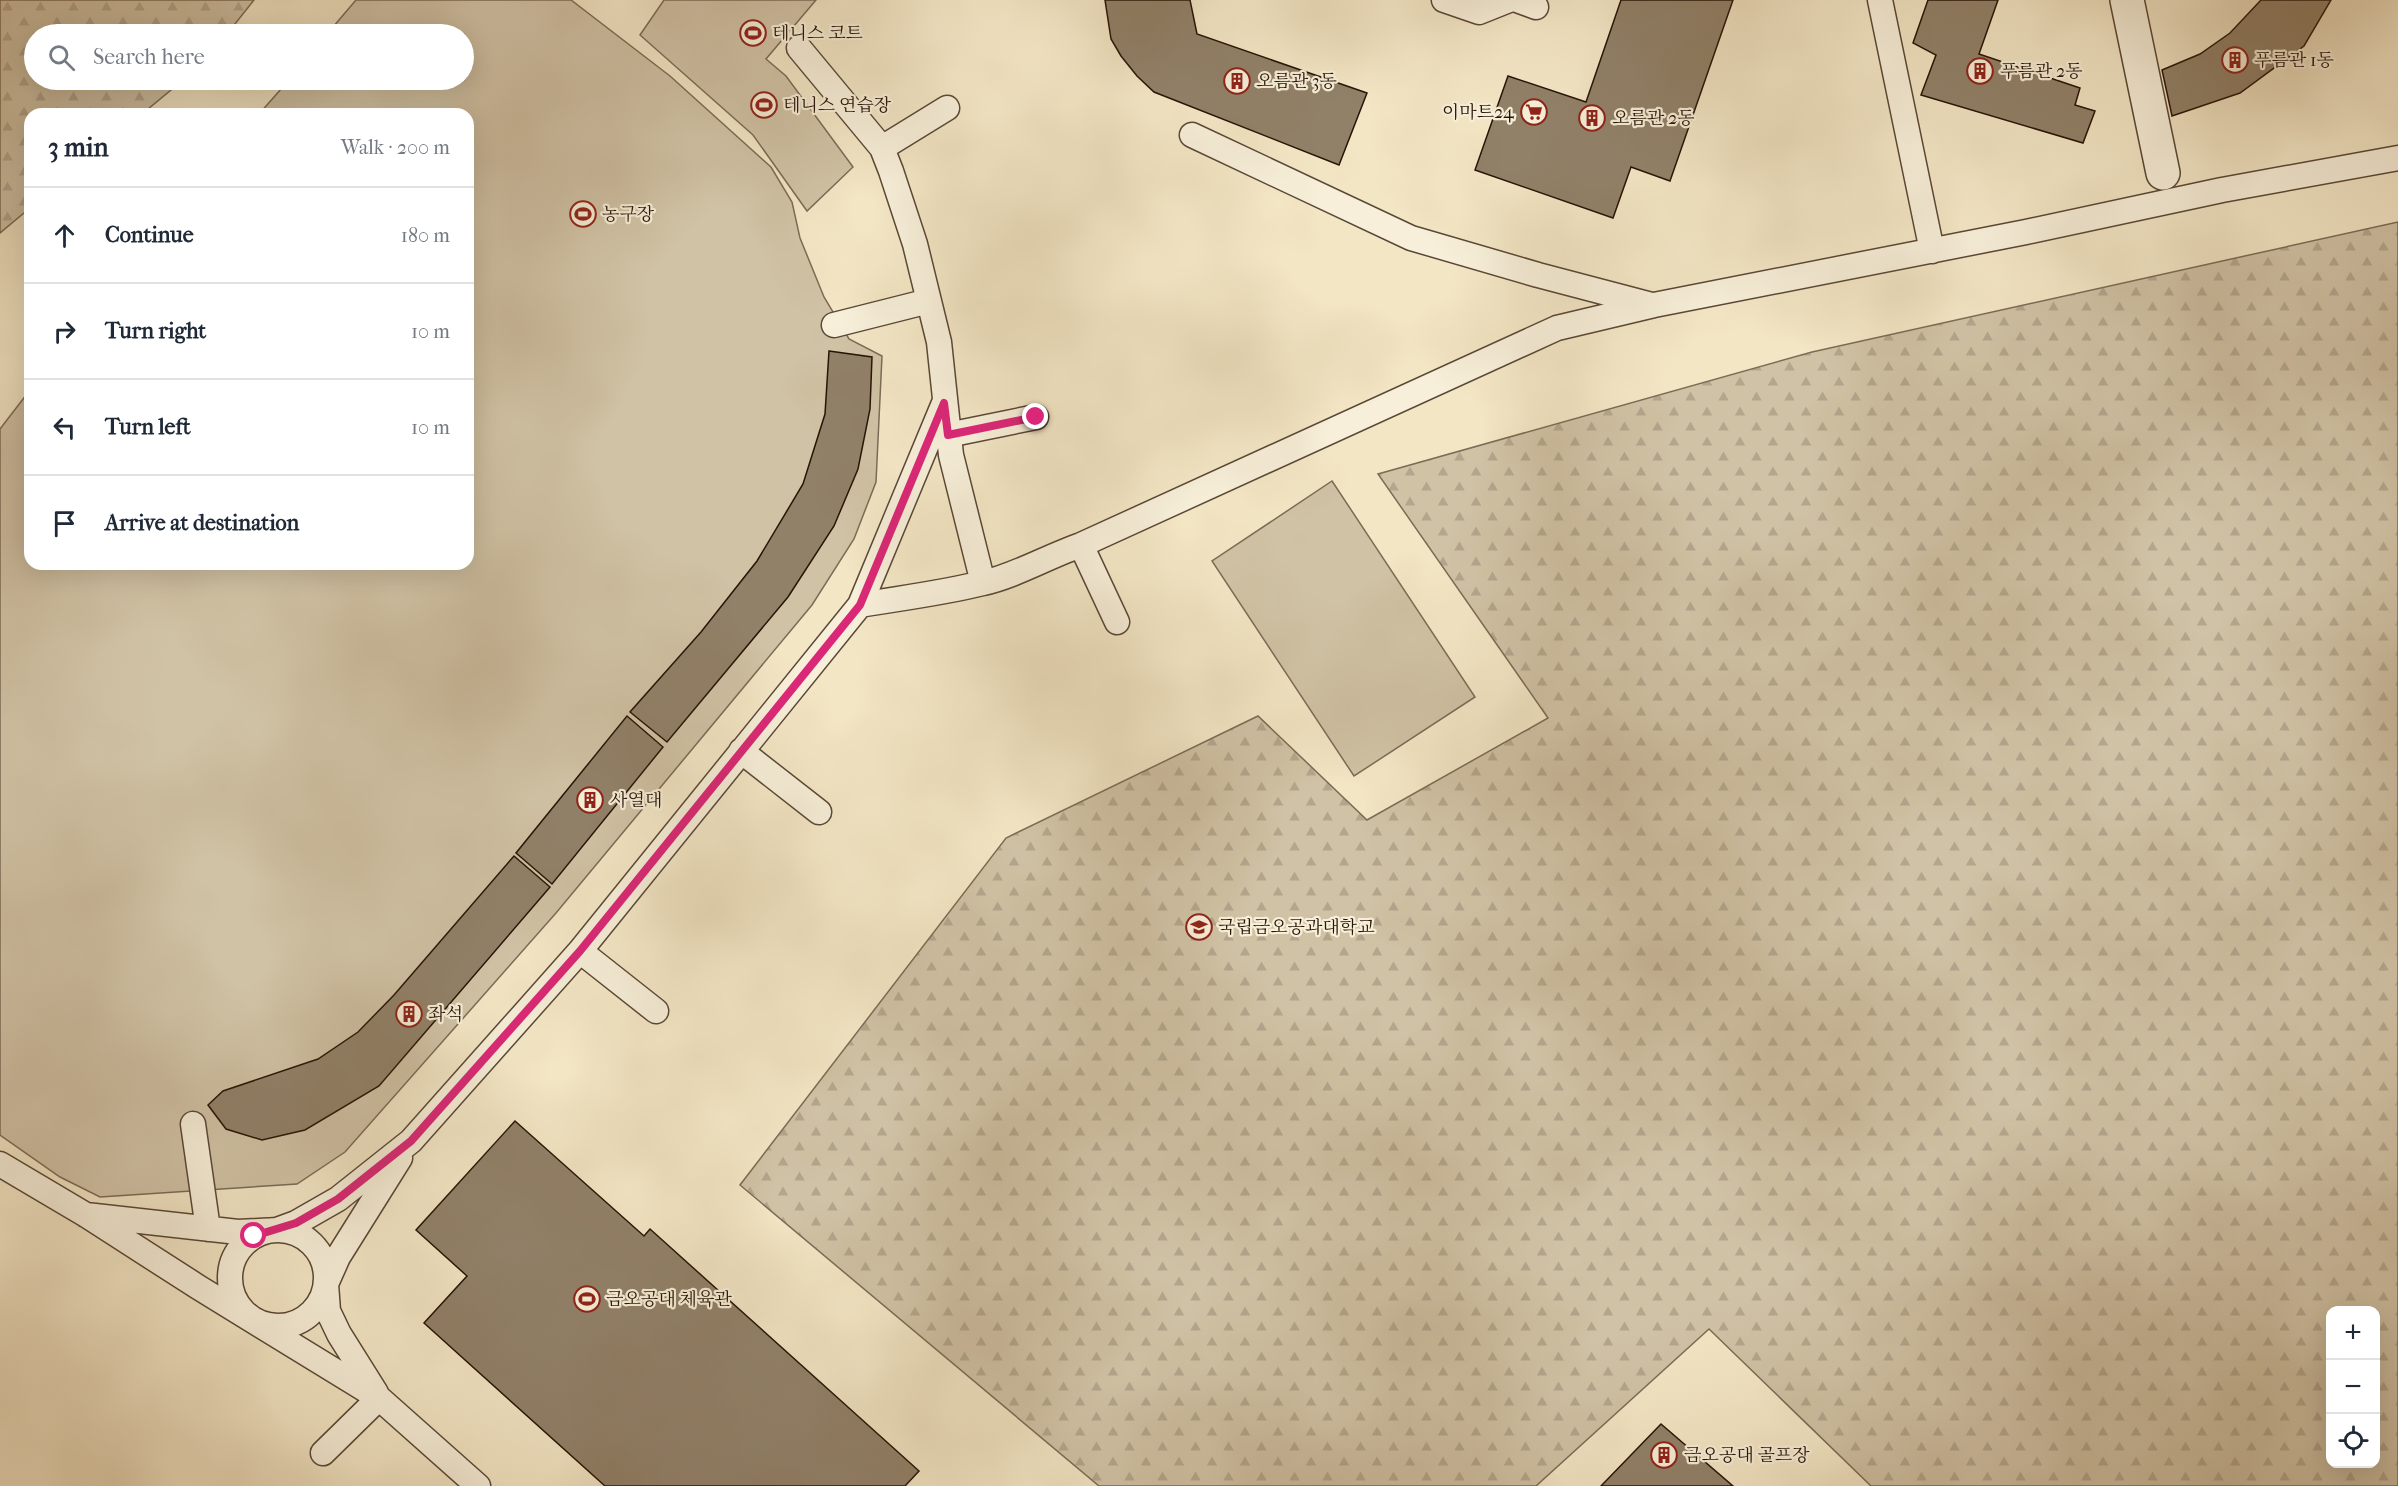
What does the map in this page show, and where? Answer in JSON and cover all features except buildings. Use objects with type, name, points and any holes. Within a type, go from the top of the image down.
[{"type":"street","points":[[2127,0],[2163,173]]},
{"type":"lane","points":[[1444,0],[1479,12],[1509,0]]},
{"type":"lane","points":[[1880,0],[1932,251]]},
{"type":"lane","points":[[799,48],[882,148],[915,244],[939,342],[951,455],[983,584]]},
{"type":"lane","points":[[882,148],[947,108]]},
{"type":"lane","points":[[1192,135],[1411,238],[1538,275],[1654,305]]},
{"type":"lane","points":[[860,605],[983,584],[1004,577],[1048,556],[1082,545],[1557,328],[1654,305],[1932,251],[2222,190],[2398,158]]},
{"type":"lane","points":[[834,324],[929,301]]},
{"type":"lane","points":[[411,1141],[338,1199],[296,1223],[254,1236],[243,1245],[234,1257],[230,1272],[230,1286],[243,1312],[255,1321],[269,1326],[283,1326],[297,1322],[310,1314],[318,1305],[338,1257],[411,1141],[580,951],[860,605],[944,403]]},
{"type":"lane","points":[[948,435],[1036,417]]},
{"type":"lane","points":[[1082,545],[1117,622]]},
{"type":"lane","points":[[741,751],[819,812]]},
{"type":"lane","points":[[580,951],[656,1011]]},
{"type":"lane","points":[[193,1124],[208,1229]]},
{"type":"lane","points":[[0,1164],[379,1398],[478,1486]]},
{"type":"lane","points":[[86,1215],[238,1232],[288,1231],[299,1235],[317,1250],[326,1272],[328,1311],[339,1334],[379,1398]]},
{"type":"lane","points":[[323,1453],[379,1398]]},
{"type":"green space","points":[[0,0],[254,0],[235,24],[24,24],[24,90],[171,90],[149,108],[24,108],[24,213],[0,233]]},
{"type":"green space","points":[[356,0],[571,0],[670,76],[771,167],[792,202],[800,238],[824,297],[849,339],[882,356],[876,482],[854,539],[812,605],[556,913],[345,1152],[297,1184],[100,1197],[60,1177],[0,1135],[0,429],[24,398],[24,570],[474,570],[474,108],[264,108],[280,90],[474,90],[474,24],[336,24]]},
{"type":"green space","name":"테니스 연습장","points":[[664,0],[816,0],[766,59],[786,76],[853,167],[807,211],[753,135],[640,35]]},
{"type":"green space","points":[[2398,222],[2398,1486],[1871,1486],[1709,1329],[1536,1486],[1099,1486],[740,1185],[1006,838],[1258,716],[1367,820],[1548,718],[1378,474],[1812,352]]},
{"type":"green space","points":[[1332,481],[1475,697],[1354,776],[1212,561]]},
{"type":"place","name":"테니스 코트","points":[[753,33]]},
{"type":"place","name":"푸름관 1동","points":[[2235,60]]},
{"type":"place","name":"푸름관 2동","points":[[1980,71]]},
{"type":"place","name":"오름관 3동","points":[[1237,81]]},
{"type":"place","name":"테니스 연습장","points":[[764,105]]},
{"type":"place","name":"이마트24","points":[[1534,112]]},
{"type":"place","name":"오름관 2동","points":[[1592,118]]},
{"type":"place","name":"농구장","points":[[583,214]]},
{"type":"place","name":"사열대","points":[[590,800]]},
{"type":"place","name":"국립금오공과대학교","points":[[1199,927]]},
{"type":"place","name":"좌석","points":[[409,1014]]},
{"type":"place","name":"금오공대 체육관","points":[[587,1299]]},
{"type":"place","name":"금오공대 골프장","points":[[1664,1455]]},
{"type":"route","points":[[254,1236],[296,1223],[338,1199],[411,1141],[580,951],[860,605],[944,403],[948,435],[1036,417]]}]
